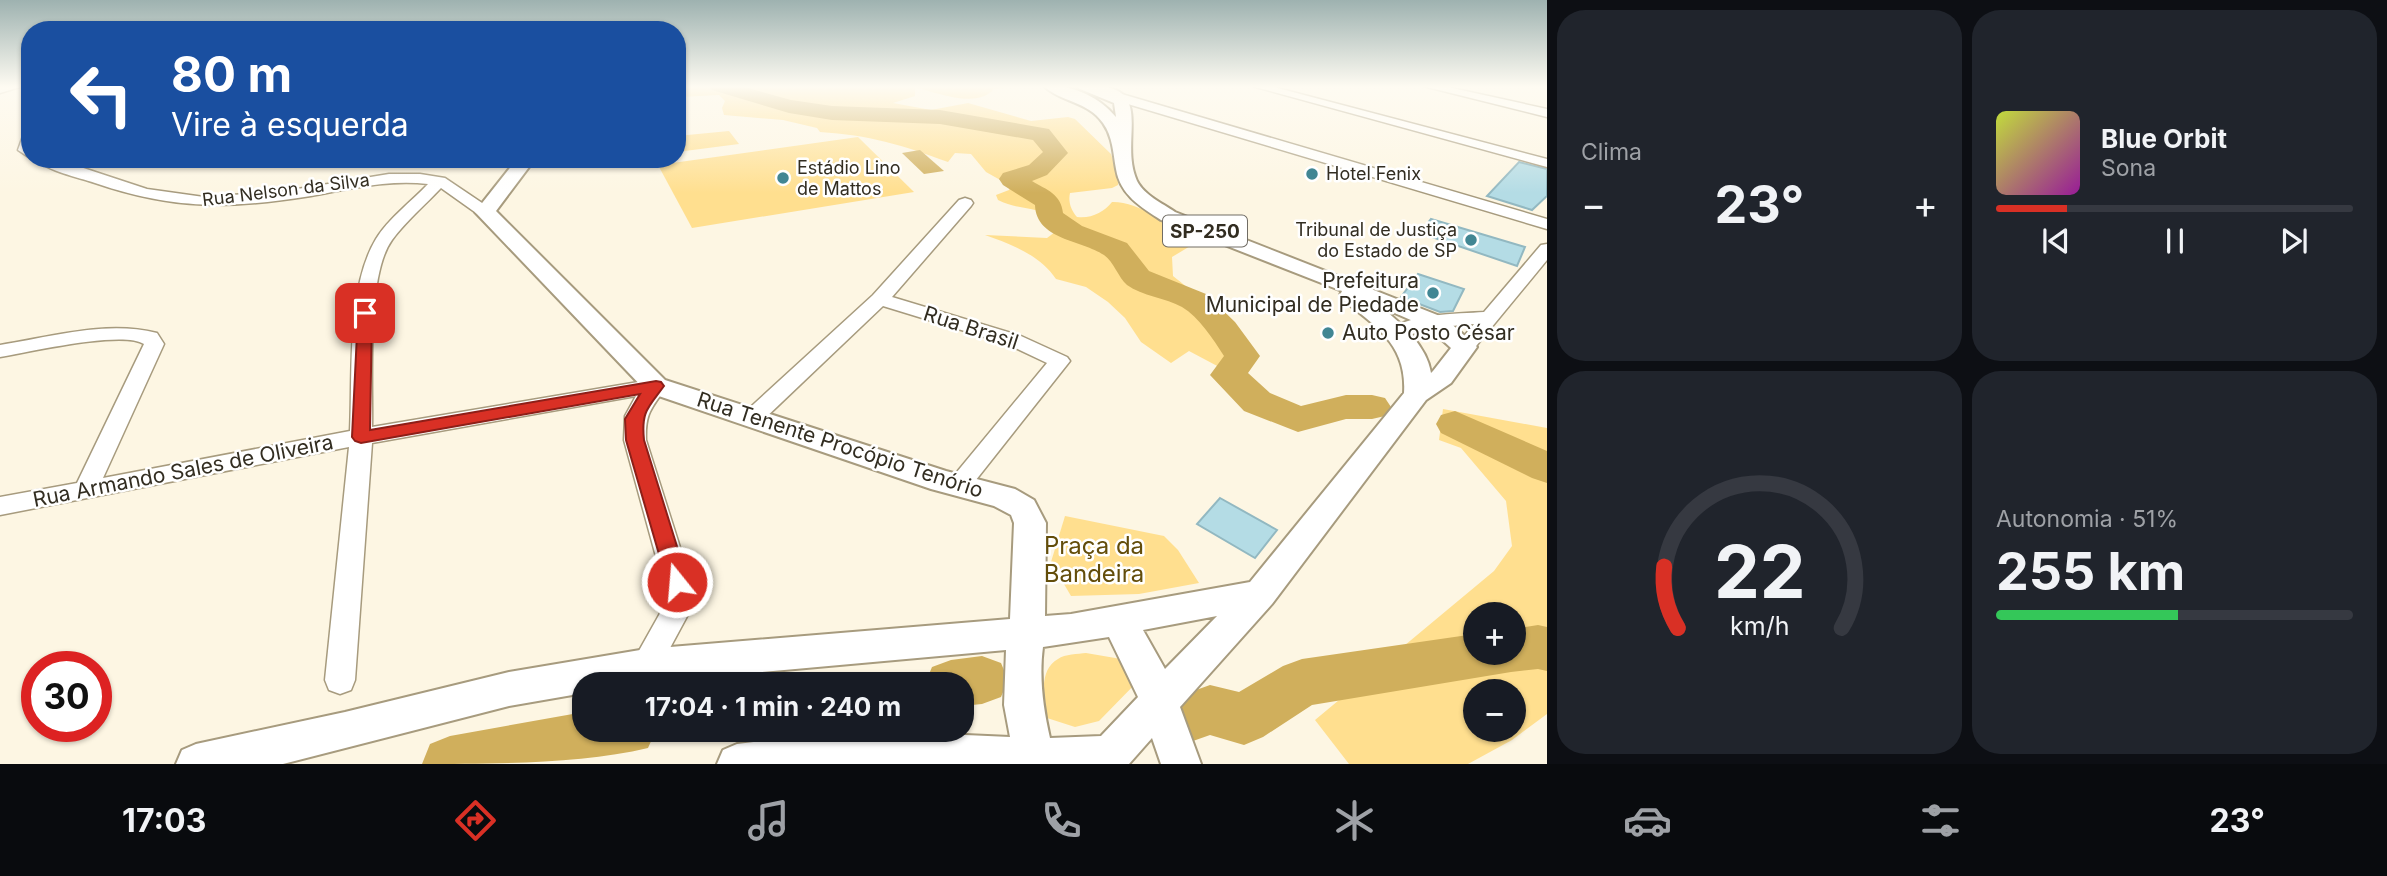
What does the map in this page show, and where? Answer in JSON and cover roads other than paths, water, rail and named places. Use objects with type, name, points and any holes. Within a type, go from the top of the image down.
[{"type":"main road","name":"SP-250","points":[[1112,122],[1122,145]]},
{"type":"main road","name":"SP-250","points":[[1124,122],[1124,167],[1130,185],[1152,205],[1201,230],[1437,323],[1465,347]]},
{"type":"main road","points":[[519,168],[485,212],[656,386]]},
{"type":"main road","name":"SP-250","points":[[1327,278],[1367,307],[1396,334],[1418,369],[1417,394]]},
{"type":"main road","points":[[737,764],[855,749],[1037,761],[1108,760],[1260,594],[1417,394],[1442,377],[1465,347]]},
{"type":"main road","name":"Rua Tenente Procópio Tenório","points":[[656,386],[942,481],[1004,497],[1023,508]]},
{"type":"main road","points":[[1023,508],[1030,523],[1027,631],[1021,666],[1023,705],[1037,761]]},
{"type":"main road","points":[[196,764],[345,731],[509,689],[646,665],[1071,629],[1260,594]]},
{"type":"main road","points":[[1119,621],[1151,679],[1181,764]]},
{"type":"street","points":[[1206,122],[1547,224]]},
{"type":"street","points":[[1392,122],[1547,163]]},
{"type":"street","name":"Rua Nelson da Silva","points":[[69,168],[146,194],[184,201],[219,201],[384,179],[416,178],[440,181]]},
{"type":"street","points":[[384,179],[385,168]]},
{"type":"street","points":[[341,680],[361,437],[365,313],[373,259],[385,238],[440,181],[485,212]]},
{"type":"street","points":[[752,418],[880,299],[965,204]]},
{"type":"street","points":[[1465,347],[1547,249]]},
{"type":"street","name":"Rua Brasil","points":[[880,299],[1014,340],[1060,361],[959,484]]},
{"type":"street","points":[[1396,334],[1408,327],[1489,317]]},
{"type":"street","points":[[0,351],[105,336],[138,334],[150,337],[154,344],[85,490]]},
{"type":"street","points":[[646,665],[677,609],[677,582],[635,440],[633,419],[639,405],[656,386]]},
{"type":"street","name":"Rua Armando Sales de Oliveira","points":[[0,506],[361,437],[656,386]]},
{"type":"waterway","points":[[968,122],[1041,134],[1056,153],[1038,170],[1012,179],[1048,202],[1049,216],[1072,232],[1116,249],[1138,278],[1195,301],[1223,329],[1242,356],[1228,375],[1257,402],[1298,419],[1346,407],[1372,407]]},
{"type":"waterway","points":[[1455,424],[1547,468]]},
{"type":"waterway","points":[[1526,649],[1547,649]]},
{"type":"waterway","points":[[1193,716],[1210,710],[1244,719],[1302,683],[1463,659]]},
{"type":"waterway","points":[[974,681],[982,680]]},
{"type":"waterway","points":[[450,764],[572,741]]},
{"type":"place","name":"Hotel Fenix","points":[[1312,174]]},
{"type":"place","name":"Estádio Lino de Mattos","points":[[783,178]]},
{"type":"place","name":"Tribunal de Justiça do Estado de SP","points":[[1471,240]]},
{"type":"place","name":"Prefeitura Municipal de Piedade","points":[[1433,293]]},
{"type":"place","name":"Auto Posto César","points":[[1328,333]]},
{"type":"park label","name":"Praça da Bandeira","points":[[1094,560]]}]
